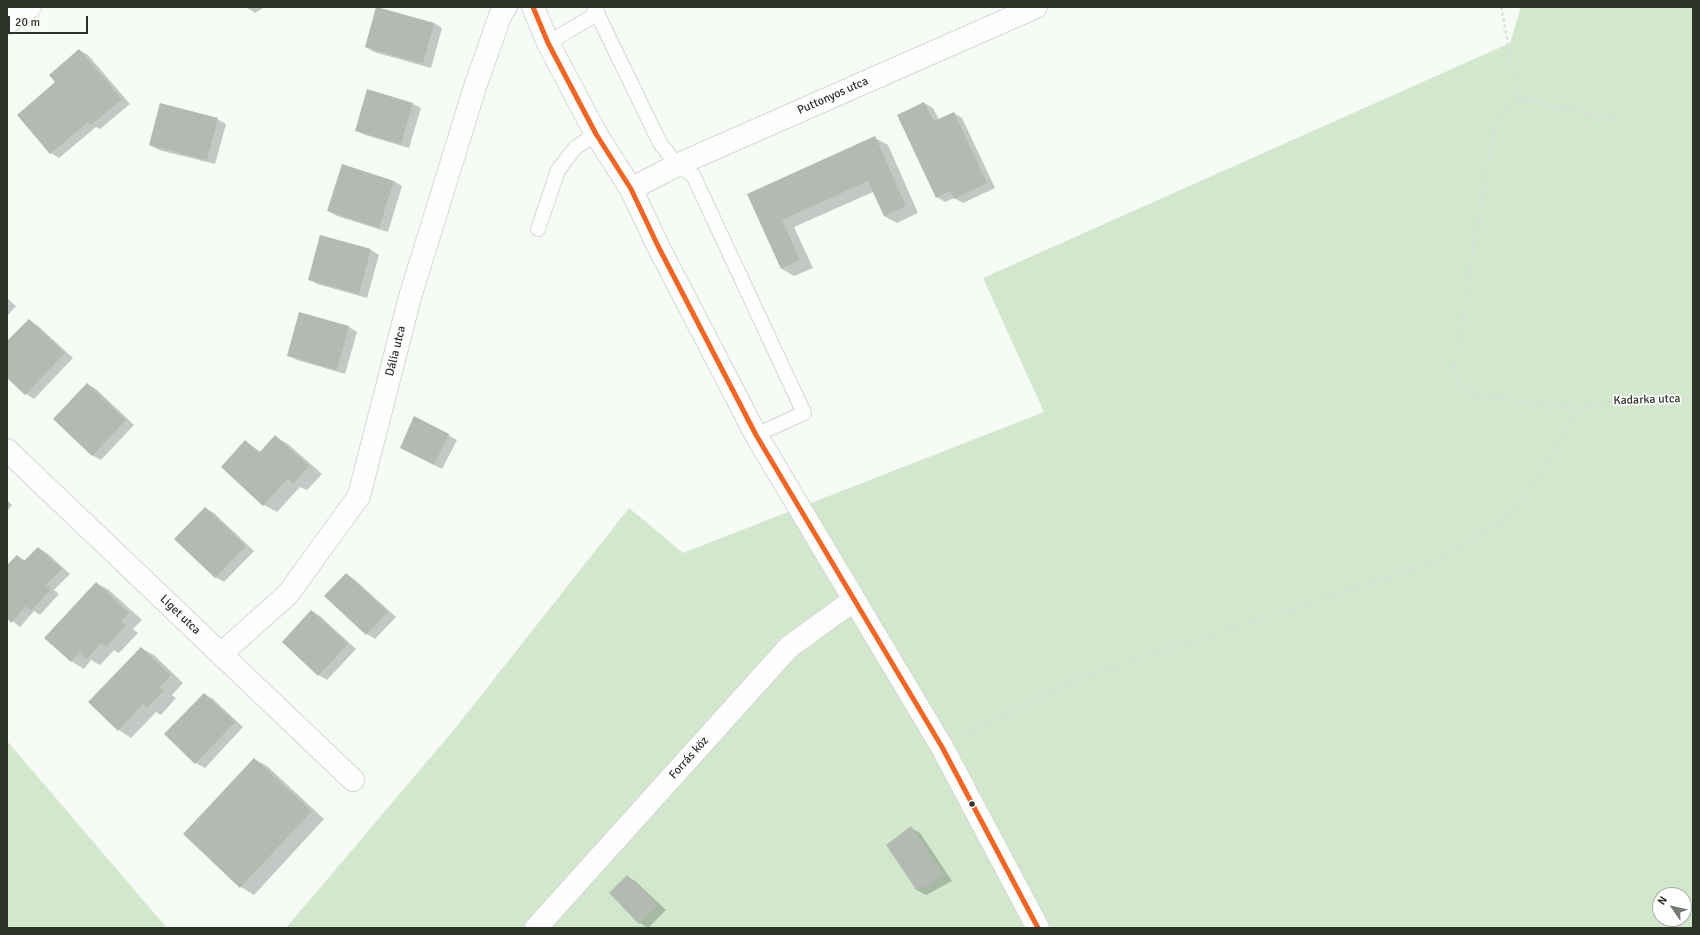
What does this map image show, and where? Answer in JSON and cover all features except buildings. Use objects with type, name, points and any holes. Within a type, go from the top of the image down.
[{"type":"street","name":"Dália utca","points":[[221,654],[288,594],[359,496],[410,297],[475,87],[500,16],[506,7]]},
{"type":"street","points":[[533,7],[548,43],[596,134],[631,189],[658,246],[756,435],[942,747],[1031,925]]},
{"type":"street","name":"Puttonyos utca","points":[[631,189],[677,165],[1036,7]]},
{"type":"street","name":"Liget utca","points":[[7,450],[353,780]]},
{"type":"street","name":"Forrás köz","points":[[536,928],[789,647],[854,600]]},
{"type":"lane","points":[[548,43],[596,10],[660,143],[677,165],[693,175],[804,413],[756,435]]},
{"type":"lane","points":[[538,229],[558,170],[576,147],[596,134]]},
{"type":"path","points":[[1501,7],[1519,99],[1618,119]]},
{"type":"path","name":"Kadarka utca","points":[[1519,99],[1499,118],[1490,147],[1454,368],[1457,383],[1474,395],[1578,408],[1624,399],[1693,398]]},
{"type":"path","points":[[942,747],[1080,678],[1432,563],[1508,517],[1551,457],[1578,408]]},
{"type":"green space","points":[[1521,7],[1693,7],[1693,928],[286,928],[457,726],[629,508],[683,553],[1044,412],[983,278],[1510,43]]},
{"type":"green space","points":[[7,741],[167,928],[7,928]]},
{"type":"transit line","points":[[533,7],[548,43],[596,134],[631,189],[658,246],[756,435],[942,747],[1038,928]]}]
